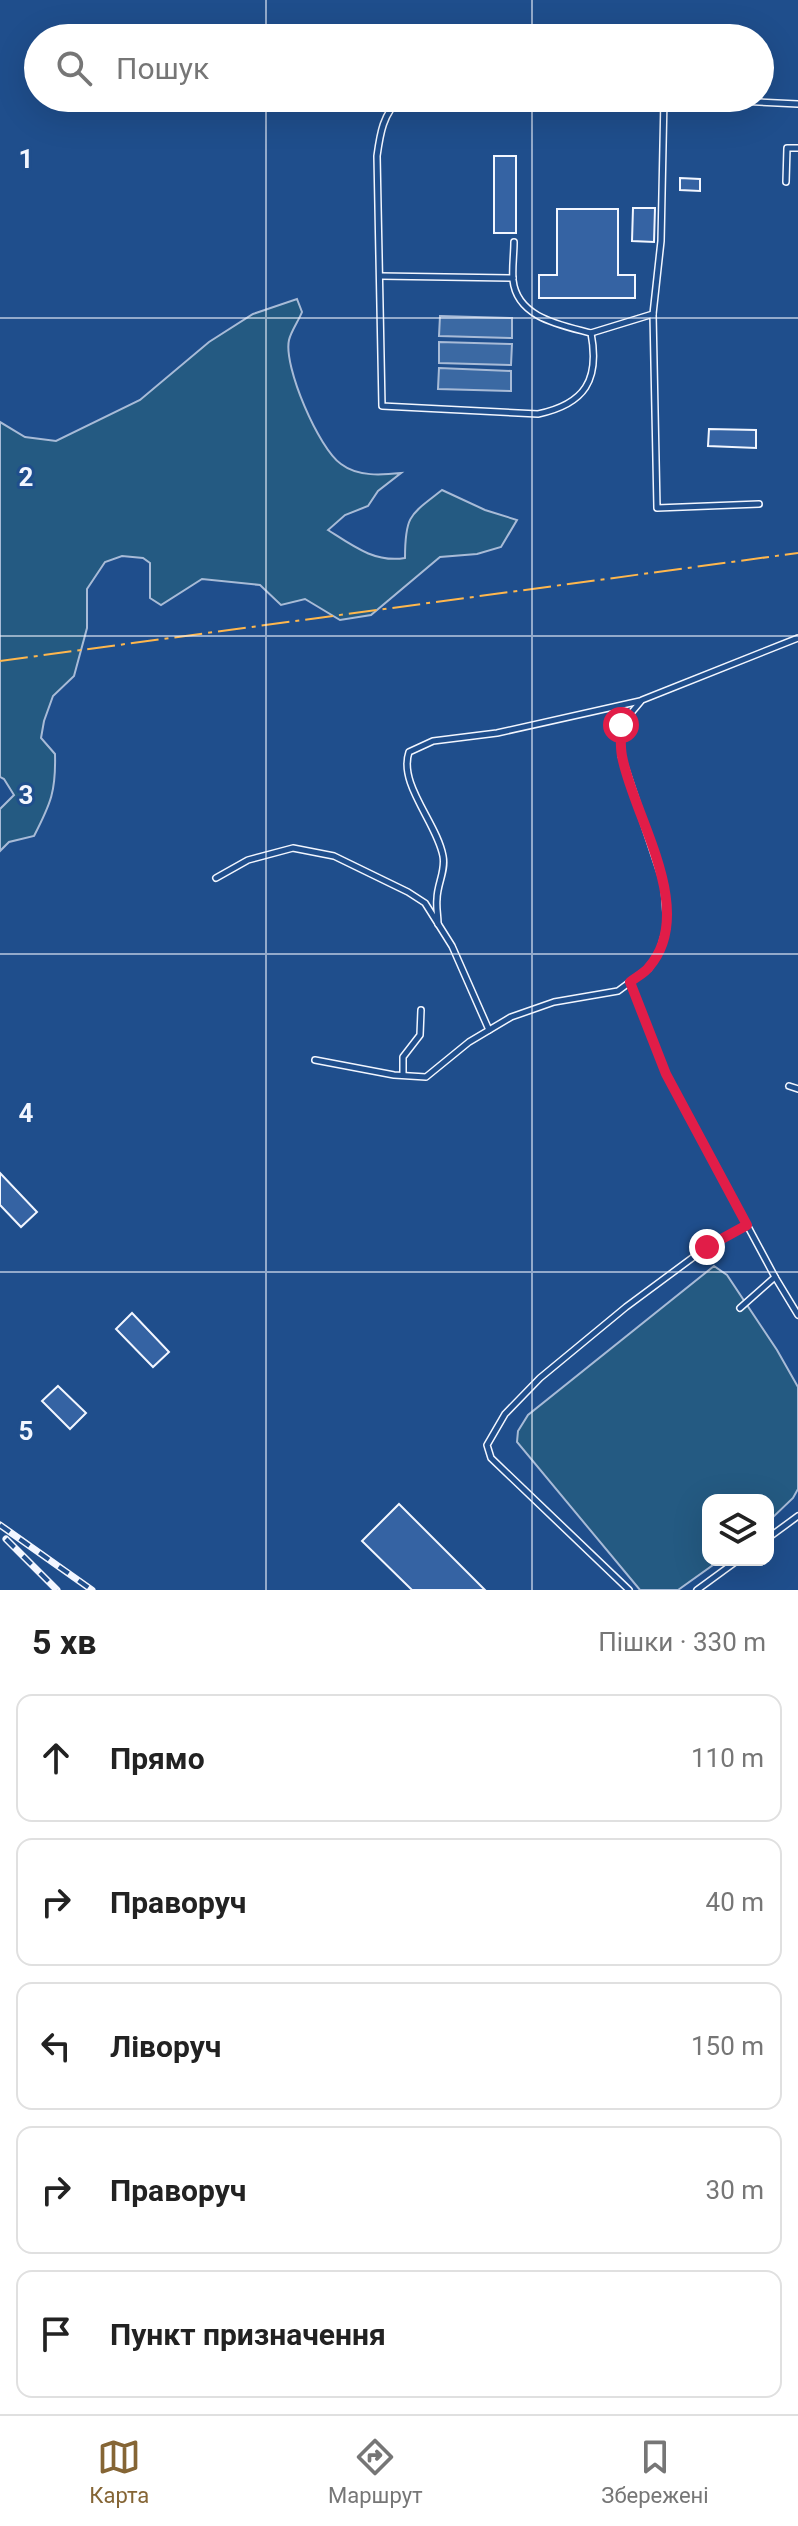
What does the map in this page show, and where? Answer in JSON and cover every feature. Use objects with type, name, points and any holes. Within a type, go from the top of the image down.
[{"type":"lane","points":[[774,103],[798,104]]},
{"type":"lane","points":[[388,112],[383,120],[377,156],[382,406],[538,414],[560,409],[580,396],[591,377],[595,357],[591,333]]},
{"type":"lane","points":[[664,112],[661,241],[653,314],[658,434],[657,508],[759,504]]},
{"type":"lane","points":[[786,182],[787,148],[798,148]]},
{"type":"lane","points":[[514,242],[515,291],[522,303],[546,320],[591,333],[653,314]]},
{"type":"lane","points":[[380,276],[513,278]]},
{"type":"lane","points":[[438,924],[437,896],[443,874],[443,856],[431,822],[407,775],[405,762],[409,752],[433,741],[497,733],[642,700],[798,638]]},
{"type":"lane","points":[[315,1060],[426,1077],[469,1042],[511,1017],[554,1002],[618,991],[649,968],[660,950],[667,926],[664,884],[621,755],[621,725],[642,700]]},
{"type":"lane","points":[[216,878],[248,860],[293,848],[334,856],[417,897],[425,903],[452,946],[489,1030]]},
{"type":"lane","points":[[630,982],[666,1074],[798,1315]]},
{"type":"lane","points":[[403,1075],[403,1057],[420,1035],[421,1010]]},
{"type":"lane","points":[[789,1086],[798,1089]]},
{"type":"lane","points":[[629,1590],[491,1458],[487,1445],[505,1414],[540,1378],[707,1247],[747,1225]]},
{"type":"lane","points":[[740,1308],[775,1277]]},
{"type":"lane","points":[[774,1534],[798,1516]]},
{"type":"lane","points":[[697,1590],[730,1566]]},
{"type":"shaded area","points":[[297,299],[302,312],[291,333],[289,352],[304,406],[323,442],[341,464],[355,471],[401,473],[378,491],[368,506],[345,515],[328,530],[374,556],[405,558],[408,524],[416,511],[442,490],[485,510],[517,520],[501,547],[477,554],[440,557],[371,615],[340,620],[305,599],[281,605],[260,585],[202,579],[161,605],[150,598],[150,563],[143,558],[122,556],[105,562],[87,589],[87,628],[74,676],[53,696],[44,721],[41,738],[55,754],[55,778],[48,805],[34,836],[9,842],[0,851],[0,809],[14,795],[0,777],[0,422],[25,437],[56,441],[140,400],[209,342],[253,314]]},
{"type":"shaded area","points":[[440,316],[512,318],[512,338],[439,336]]},
{"type":"shaded area","points":[[439,342],[512,344],[511,365],[439,363]]},
{"type":"shaded area","points":[[439,368],[511,371],[511,391],[438,389]]},
{"type":"shaded area","points":[[714,1266],[727,1275],[798,1387],[798,1489],[774,1516],[774,1494],[702,1494],[702,1566],[712,1566],[678,1590],[640,1590],[517,1442],[518,1431],[528,1415]]},
{"type":"building","points":[[494,156],[516,156],[516,233],[494,233]]},
{"type":"building","points":[[680,178],[700,179],[700,191],[680,190]]},
{"type":"building","points":[[633,208],[655,208],[654,242],[632,241]]},
{"type":"building","points":[[557,209],[618,209],[618,275],[635,275],[635,298],[539,298],[539,275],[557,275]]},
{"type":"building","points":[[709,429],[756,430],[756,448],[708,446]]},
{"type":"building","points":[[0,1173],[37,1212],[21,1227],[0,1205]]},
{"type":"building","points":[[132,1313],[169,1352],[153,1367],[116,1329]]},
{"type":"building","points":[[58,1386],[86,1413],[70,1429],[42,1401]]},
{"type":"building","points":[[399,1504],[485,1590],[412,1590],[362,1541]]},
{"type":"railway","points":[[0,1525],[92,1590]]},
{"type":"railway","points":[[6,1539],[57,1590]]},
{"type":"power","points":[[0,661],[798,553]]},
{"type":"route","points":[[621,725],[621,755],[664,884],[667,926],[660,950],[649,968],[630,982],[666,1074],[747,1225],[707,1247]]}]
